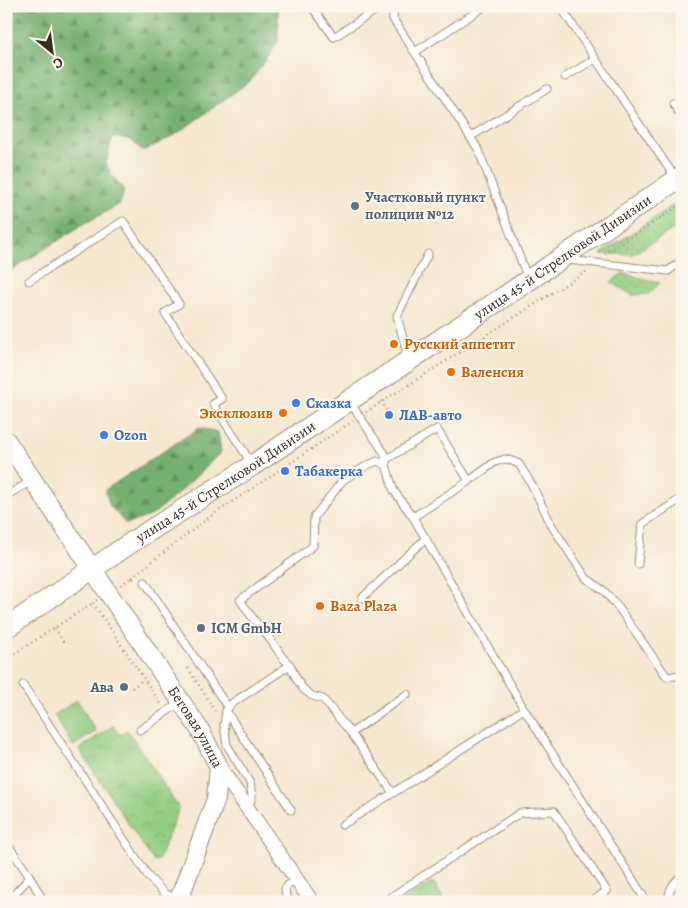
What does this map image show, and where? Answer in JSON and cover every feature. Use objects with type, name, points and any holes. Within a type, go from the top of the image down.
[{"type":"main road","name":"улица 45-й Стрелковой Дивизии","points":[[6,628],[135,540],[253,465],[354,409],[409,360],[679,178]]},
{"type":"street","points":[[6,440],[92,569]]},
{"type":"street","name":"Беговая улица","points":[[92,569],[204,736],[219,767],[216,799],[178,901]]},
{"type":"street","points":[[219,767],[312,902]]},
{"type":"lane","points":[[311,6],[334,37],[382,6]]},
{"type":"lane","points":[[394,6],[393,19],[478,148],[529,280]]},
{"type":"lane","points":[[415,52],[482,8],[482,6]]},
{"type":"lane","points":[[560,6],[679,178]]},
{"type":"lane","points":[[565,77],[595,59]]},
{"type":"lane","points":[[470,137],[546,89]]},
{"type":"lane","points":[[673,103],[682,118]]},
{"type":"lane","points":[[29,281],[123,221],[179,304],[165,313],[222,399],[213,404],[253,465]]},
{"type":"lane","points":[[409,360],[397,316],[428,254]]},
{"type":"lane","points":[[560,259],[668,271],[679,263]]},
{"type":"lane","points":[[354,409],[385,454],[385,463],[394,491],[414,517],[524,709],[647,902]]},
{"type":"lane","points":[[393,793],[351,733],[323,699],[312,696],[303,689],[290,665],[240,600],[313,546],[314,517],[342,480],[368,465],[377,462],[385,463],[437,429],[469,481]]},
{"type":"lane","points":[[414,517],[495,462],[505,459],[519,464],[532,485],[552,526],[586,578],[604,591],[618,607],[667,677],[682,675]]},
{"type":"lane","points":[[6,496],[33,480]]},
{"type":"lane","points":[[638,564],[642,524],[682,498]]},
{"type":"lane","points":[[362,598],[426,538]]},
{"type":"lane","points":[[145,582],[291,810]]},
{"type":"lane","points":[[248,809],[252,797],[250,783],[227,745],[224,725],[227,710],[236,701],[290,665]]},
{"type":"lane","points":[[23,686],[148,876],[164,892],[178,901]]},
{"type":"lane","points":[[351,733],[408,694]]},
{"type":"lane","points":[[140,730],[181,701]]},
{"type":"lane","points":[[342,825],[524,709]]},
{"type":"lane","points":[[383,902],[520,813],[554,811],[607,891],[591,902]]},
{"type":"lane","points":[[6,842],[30,877],[44,902]]},
{"type":"lane","points":[[668,902],[669,892],[673,883],[682,876]]},
{"type":"lane","points":[[7,902],[30,877]]},
{"type":"lane","points":[[289,902],[285,889],[297,879]]},
{"type":"path","points":[[132,577],[354,409],[588,270],[609,251],[682,204]]},
{"type":"path","points":[[6,660],[93,603]]},
{"type":"path","points":[[54,628],[65,645]]},
{"type":"path","points":[[132,688],[144,679]]},
{"type":"green space","points":[[6,6],[276,6],[278,9],[278,41],[250,81],[175,135],[143,151],[130,139],[112,138],[106,164],[112,176],[124,190],[120,204],[82,225],[6,274]]},
{"type":"green space","points":[[682,199],[682,224],[633,254],[601,254]]},
{"type":"green space","points":[[623,273],[660,283],[649,294],[632,295],[611,282]]},
{"type":"green space","points":[[199,428],[218,432],[221,452],[179,493],[152,515],[126,524],[110,506],[105,490]]},
{"type":"green space","points":[[77,700],[96,731],[73,746],[54,715]]},
{"type":"green space","points":[[113,726],[119,735],[127,730],[179,808],[159,859],[154,862],[79,749]]},
{"type":"green space","points":[[433,882],[443,898],[437,902],[401,902]]},
{"type":"place","name":"Участковый пункт полиции №12","points":[[355,206]]},
{"type":"place","name":"Русский аппетит","points":[[394,344]]},
{"type":"place","name":"Валенсия","points":[[451,372]]},
{"type":"place","name":"Сказка","points":[[296,403]]},
{"type":"place","name":"Эксклюзив","points":[[283,413]]},
{"type":"place","name":"ЛАВ-авто","points":[[389,415]]},
{"type":"place","name":"Ozon","points":[[104,435]]},
{"type":"place","name":"Табакерка","points":[[285,471]]},
{"type":"place","name":"Baza Plaza","points":[[320,606]]},
{"type":"place","name":"ICM GmbH","points":[[201,628]]},
{"type":"place","name":"Ава","points":[[124,687]]}]
